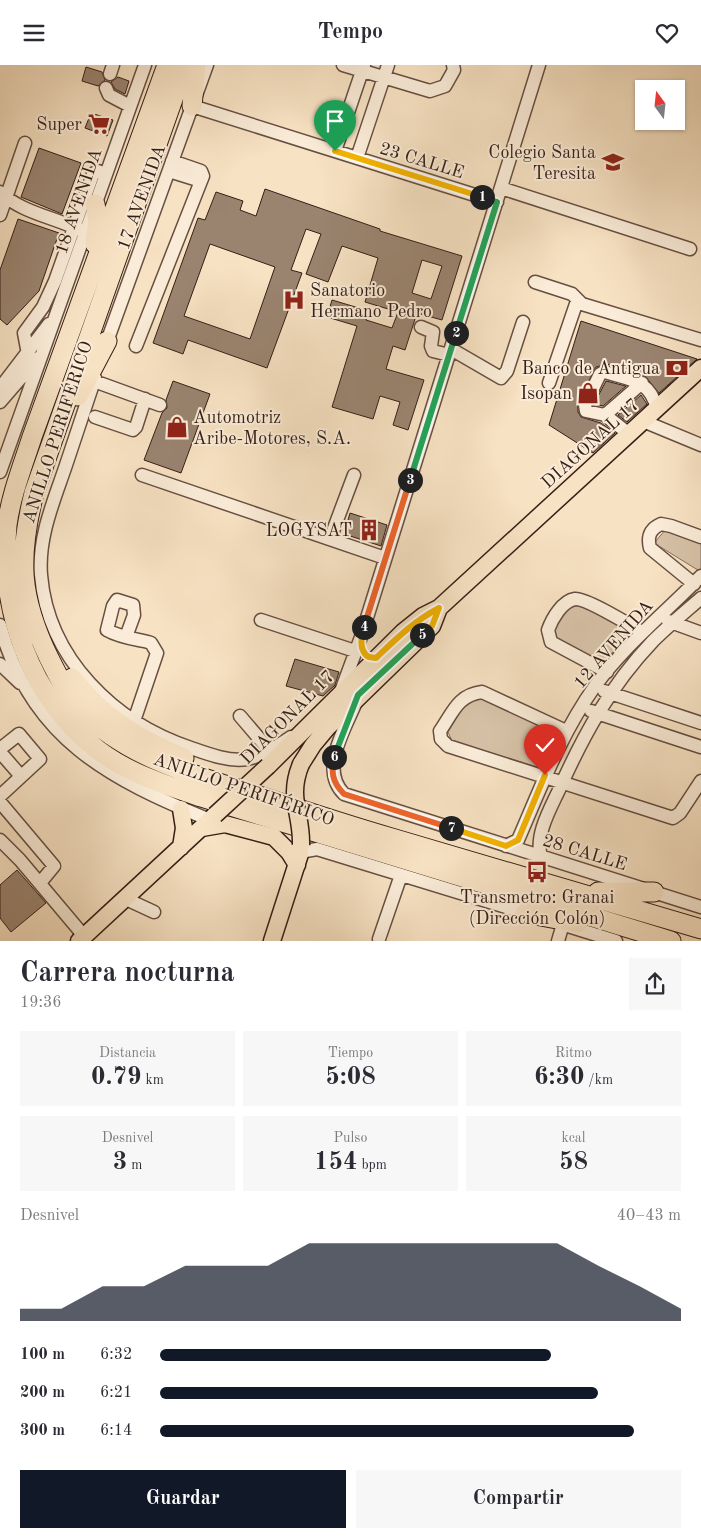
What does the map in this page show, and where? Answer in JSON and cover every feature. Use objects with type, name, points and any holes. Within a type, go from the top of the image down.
[{"type":"highway","name":"ANILLO PERIFÉRICO","points":[[167,65],[32,437],[15,489],[8,524],[4,567],[8,606],[21,646],[42,689],[74,729],[98,751],[146,779],[667,939]]},
{"type":"highway","name":"ANILLO PERIFÉRICO","points":[[185,65],[34,493],[24,533],[23,564],[27,599],[41,641],[55,671],[81,710],[104,730],[152,759],[324,818],[701,929]]},
{"type":"highway","points":[[192,106],[196,65]]},
{"type":"highway","points":[[90,281],[90,261],[97,231],[95,204]]},
{"type":"highway","points":[[48,453],[107,341]]},
{"type":"highway","points":[[27,599],[66,669],[86,695],[122,727],[164,750],[265,785],[294,801]]},
{"type":"highway","points":[[577,892],[654,892]]},
{"type":"highway","points":[[525,913],[667,939]]},
{"type":"main road","name":"DIAGONAL 17","points":[[82,938],[209,821],[268,758],[303,729],[403,632],[423,616],[439,608],[701,368]]},
{"type":"main road","name":"DIAGONAL 17","points":[[299,854],[301,831],[294,801],[295,783],[301,764],[318,739],[358,695],[432,626],[439,608]]},
{"type":"main road","points":[[181,809],[184,828],[181,847]]},
{"type":"main road","points":[[209,821],[274,837],[289,851],[299,854],[272,941]]},
{"type":"street","name":"18 AVENIDA","points":[[46,349],[61,302],[79,230],[95,204],[145,65]]},
{"type":"street","name":"17 AVENIDA","points":[[107,341],[207,65]]},
{"type":"street","points":[[343,65],[386,71],[430,91],[445,86],[454,70],[453,65]]},
{"type":"street","points":[[341,691],[361,637],[540,65]]},
{"type":"street","points":[[335,151],[363,68]]},
{"type":"street","points":[[357,158],[386,71]]},
{"type":"street","points":[[106,88],[109,95],[130,106]]},
{"type":"street","name":"23 CALLE","points":[[192,106],[497,202]]},
{"type":"street","points":[[0,215],[3,194],[25,143]]},
{"type":"street","points":[[136,346],[201,181],[170,166]]},
{"type":"street","points":[[28,354],[24,333],[43,307],[79,230],[93,174],[98,171],[106,174]]},
{"type":"street","points":[[501,188],[690,249]]},
{"type":"street","points":[[3,194],[34,213],[79,230]]},
{"type":"street","points":[[535,282],[572,294],[582,304],[701,339]]},
{"type":"street","points":[[549,383],[577,301]]},
{"type":"street","points":[[0,388],[28,354],[61,302]]},
{"type":"street","points":[[421,327],[433,332],[431,343],[433,351],[450,352],[501,377],[507,371],[523,322]]},
{"type":"street","points":[[107,341],[42,542],[41,576],[50,616],[61,642],[86,680],[100,696],[134,721],[168,740],[232,759],[245,759],[260,755],[268,758]]},
{"type":"street","points":[[0,402],[46,349]]},
{"type":"street","name":"ANILLO PERIFÉRICO","points":[[0,472],[3,451],[46,349]]},
{"type":"street","points":[[629,434],[605,415],[586,411],[585,405],[600,374],[605,372],[642,383],[651,391],[656,409]]},
{"type":"street","points":[[94,381],[160,405]]},
{"type":"street","points":[[605,415],[642,383]]},
{"type":"street","points":[[95,417],[132,430],[136,427],[144,399]]},
{"type":"street","points":[[643,421],[701,445]]},
{"type":"street","points":[[142,475],[385,558]]},
{"type":"street","points":[[330,539],[354,475]]},
{"type":"street","points":[[697,580],[650,548],[648,541],[651,531],[661,524],[701,537]]},
{"type":"street","name":"12 AVENIDA","points":[[506,846],[518,840],[566,731],[596,686],[642,632],[697,580]]},
{"type":"street","name":"12 AVENIDA","points":[[541,857],[540,840],[548,813],[582,739],[610,694],[653,641],[701,597]]},
{"type":"street","points":[[607,672],[551,642],[548,635],[550,624],[569,601],[581,600],[642,632]]},
{"type":"street","points":[[660,616],[673,624],[701,633]]},
{"type":"street","points":[[261,620],[355,651]]},
{"type":"street","name":"ANILLO PERIFÉRICO","points":[[0,625],[6,646],[29,693],[64,738],[92,761],[132,786],[209,821]]},
{"type":"street","points":[[126,637],[151,643],[157,653],[134,721]]},
{"type":"street","points":[[361,637],[365,655],[376,658]]},
{"type":"street","points":[[0,664],[29,693]]},
{"type":"street","points":[[596,686],[610,694],[701,723]]},
{"type":"street","points":[[566,731],[482,692],[471,693],[462,698],[440,731],[441,739],[448,746],[545,775],[667,817],[677,816],[701,781]]},
{"type":"street","name":"28 CALLE","points":[[358,695],[333,758],[332,775],[336,786],[344,794],[701,907]]},
{"type":"street","points":[[582,707],[598,714],[701,747]]},
{"type":"street","points":[[240,715],[268,758]]},
{"type":"street","points":[[0,796],[20,775],[40,759],[18,734],[0,751],[20,775]]},
{"type":"street","points":[[0,802],[24,832],[49,858],[54,867],[40,883]]},
{"type":"street","points":[[0,839],[40,883],[82,938]]},
{"type":"street","points":[[299,854],[317,849],[608,939]]},
{"type":"street","points":[[379,939],[401,875]]},
{"type":"street","points":[[126,899],[154,912]]},
{"type":"street","points":[[558,941],[563,924]]},
{"type":"shaded area","points":[[667,528],[701,540],[701,572],[654,543]]},
{"type":"shaded area","points":[[571,599],[631,632],[602,664],[547,633]]},
{"type":"shaded area","points":[[480,697],[558,733],[541,768],[452,741],[448,732],[467,701]]},
{"type":"building","points":[[86,67],[102,72],[105,80],[98,86],[82,81]]},
{"type":"building","points":[[118,77],[129,81],[125,94],[115,89],[111,82]]},
{"type":"building","name":"Super","points":[[91,113],[113,120],[107,136],[85,128]]},
{"type":"building","points":[[39,148],[81,163],[62,214],[21,197]]},
{"type":"building","points":[[265,189],[380,229],[380,231],[462,256],[442,320],[417,313],[405,350],[393,346],[386,369],[424,380],[408,430],[393,425],[400,402],[380,396],[373,419],[332,407],[357,326],[327,317],[332,300],[369,311],[366,320],[392,328],[398,312],[365,302],[378,258],[342,246],[328,282],[306,274],[321,234],[306,229],[291,270],[302,273],[267,368],[188,340],[183,354],[153,343],[198,218],[205,220],[216,192],[243,201],[240,210],[256,216]],"holes":[[[210,244],[275,267],[250,339],[184,316]],[[422,260],[442,266],[431,299],[412,293]]]},
{"type":"building","points":[[18,219],[59,233],[39,291],[7,325],[0,319],[0,270]]},
{"type":"building","points":[[581,321],[697,359],[659,393],[645,376],[607,364],[596,367],[578,401],[578,412],[581,417],[601,423],[615,433],[593,453],[549,425]]},
{"type":"building","name":"Automotriz Aribe-Motores, S.A.","points":[[173,381],[210,394],[181,473],[144,460],[162,413],[167,408],[166,400]]},
{"type":"building","points":[[606,381],[626,386],[603,406],[594,404]]},
{"type":"building","points":[[641,395],[647,404],[627,422],[618,415]]},
{"type":"building","name":"LOGYSAT","points":[[350,513],[387,525],[381,546],[344,534]]},
{"type":"building","points":[[295,659],[339,672],[335,685],[323,696],[286,686]]},
{"type":"building","points":[[17,870],[46,903],[11,932],[0,918],[0,885]]},
{"type":"place","name":"Super","points":[[99,124]]},
{"type":"place","name":"Colegio Santa Teresita","points":[[613,162]]},
{"type":"place","name":"Sanatorio Hermano Pedro","points":[[294,300]]},
{"type":"place","name":"Banco de Antigua","points":[[677,368]]},
{"type":"place","name":"Isopan","points":[[588,393]]},
{"type":"place","name":"Automotriz Aribe-Motores, S.A.","points":[[177,427]]},
{"type":"place","name":"LOGYSAT","points":[[369,530]]},
{"type":"place","name":"Transmetro: Granai (Dirección Colón)","points":[[537,872]]},
{"type":"route","points":[[335,151],[497,202],[361,637],[365,655],[376,658],[423,616],[439,608],[432,626],[358,695],[333,758],[332,775],[336,786],[344,794],[506,846],[518,840],[545,775]]}]
